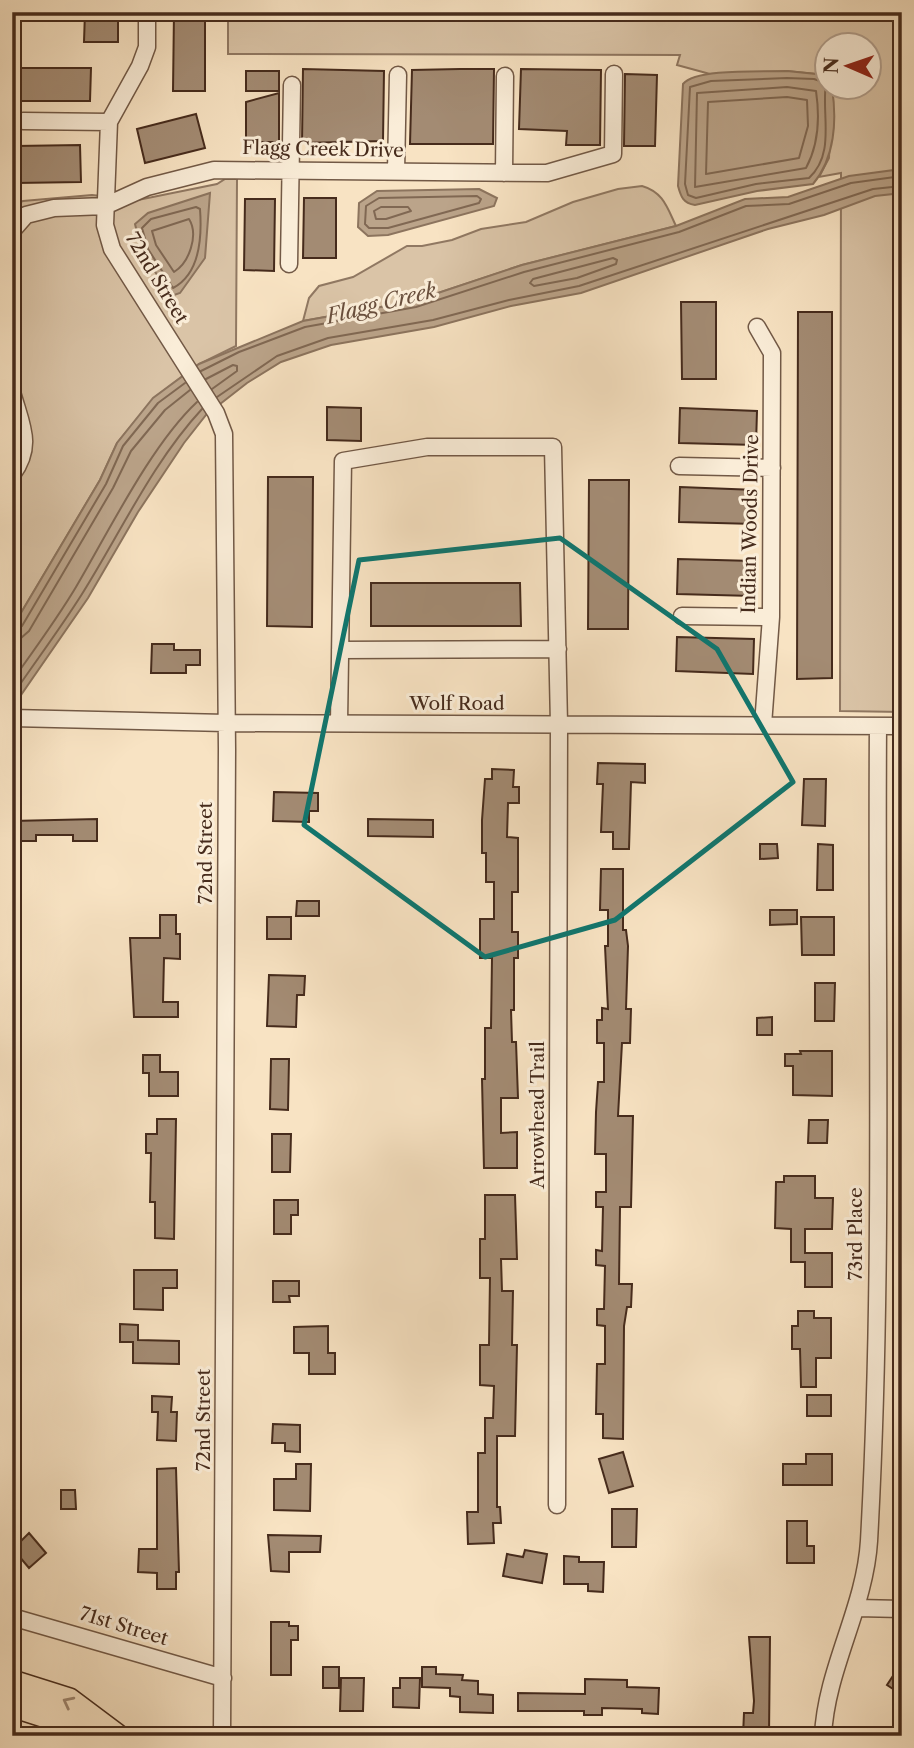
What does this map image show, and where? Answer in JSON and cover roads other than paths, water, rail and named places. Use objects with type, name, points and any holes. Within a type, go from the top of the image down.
[{"type":"highway","points":[[12,1682],[69,1700],[117,1736]]},
{"type":"highway","points":[[12,1705],[65,1722],[89,1736]]},
{"type":"street","name":"72nd Street","points":[[147,12],[147,47],[140,66],[109,122],[105,225],[112,249],[216,413],[224,434],[226,723],[222,1736]]},
{"type":"street","name":"Flagg Creek Drive","points":[[105,206],[147,187],[164,185],[214,170],[547,173],[613,154],[614,74]]},
{"type":"street","points":[[396,171],[398,75]]},
{"type":"street","points":[[504,173],[505,76]]},
{"type":"street","points":[[289,264],[292,85]]},
{"type":"street","points":[[23,121],[109,122]]},
{"type":"street","points":[[12,231],[26,215],[54,208],[105,206]]},
{"type":"street","name":"Indian Woods Drive","points":[[757,327],[772,353],[771,617],[763,725]]},
{"type":"street","points":[[12,393],[26,442],[22,463],[12,475]]},
{"type":"street","name":"Arrowhead Trail","points":[[340,650],[343,461],[427,447],[553,447],[559,724],[557,1505]]},
{"type":"street","points":[[679,466],[772,468]]},
{"type":"street","points":[[682,616],[771,617]]},
{"type":"street","points":[[339,723],[340,650],[558,649]]},
{"type":"street","name":"Wolf Road","points":[[12,718],[226,723],[902,726]]},
{"type":"street","name":"73rd Place","points":[[823,1736],[838,1663],[857,1608],[869,1545],[875,1388],[878,726]]},
{"type":"street","points":[[857,1608],[902,1609]]},
{"type":"street","name":"71st Street","points":[[12,1617],[223,1678]]},
{"type":"water","points":[[747,71],[813,74],[813,102],[833,102],[833,138],[826,163],[813,184],[757,191],[691,204],[685,201],[678,186],[683,84],[702,75]]},
{"type":"water","points":[[902,169],[902,193],[875,196],[824,215],[768,229],[581,293],[511,306],[434,327],[331,345],[281,362],[247,383],[206,415],[184,443],[138,512],[88,598],[12,708],[12,628],[100,480],[117,443],[153,398],[199,364],[303,321],[414,301],[522,265],[676,226],[745,199],[788,197],[849,176]]},
{"type":"water","points":[[479,189],[497,198],[494,206],[388,235],[368,236],[358,227],[359,203],[377,191]]},
{"type":"water","points":[[210,193],[205,258],[180,293],[171,296],[142,252],[135,224],[148,213]]},
{"type":"water label","name":"Flagg Creek","points":[[381,303]]}]
